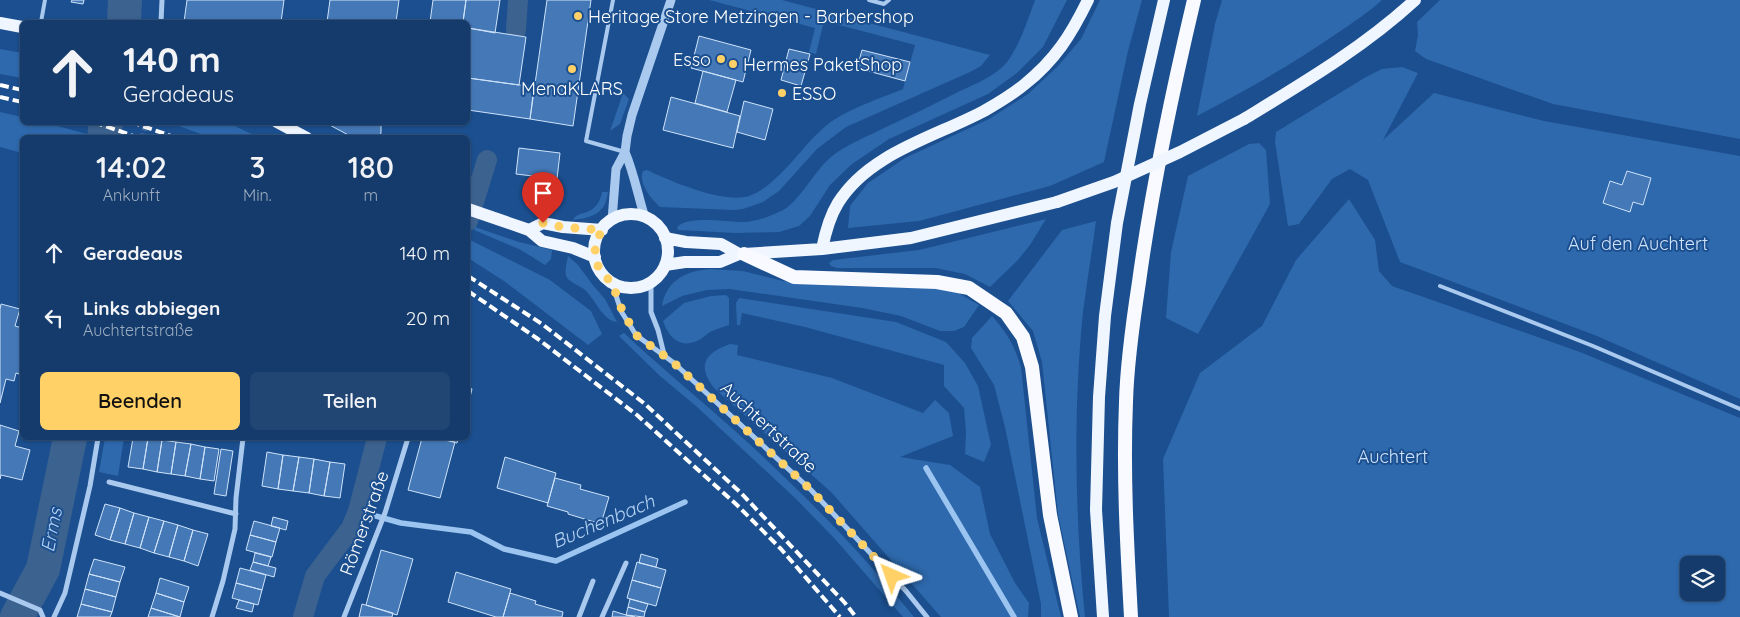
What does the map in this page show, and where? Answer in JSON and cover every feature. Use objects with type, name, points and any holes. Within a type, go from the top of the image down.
[{"type":"highway","points":[[1131,617],[1125,500],[1126,401],[1132,336],[1148,217],[1170,99],[1194,0]]},
{"type":"highway","points":[[742,254],[794,276],[937,282],[968,288],[1006,313],[1022,337],[1032,367],[1050,515],[1070,617]]},
{"type":"main road","points":[[822,249],[825,235],[838,203],[861,176],[900,150],[984,111],[1024,85],[1052,60],[1075,26],[1088,0]]},
{"type":"main road","points":[[1103,617],[1096,510],[1098,397],[1105,316],[1117,223],[1140,104],[1164,0]]},
{"type":"main road","points":[[665,265],[685,262],[720,262],[742,254],[822,249],[911,238],[1058,202],[1122,178],[1180,152],[1244,119],[1320,73],[1399,15],[1415,0]]},
{"type":"main road","points":[[0,23],[20,26]]},
{"type":"main road","points":[[283,125],[301,135]]},
{"type":"main road","points":[[470,210],[529,230],[542,241],[574,248],[595,256]]},
{"type":"main road","points":[[628,215],[645,218],[658,226],[665,238],[668,249],[665,265],[659,275],[650,283],[634,288],[612,283],[600,271],[595,256],[596,243],[602,230],[612,220],[628,215]]},
{"type":"main road","points":[[529,230],[543,223],[562,227],[602,230]]},
{"type":"main road","points":[[665,238],[686,242],[721,244],[742,254]]},
{"type":"street","points":[[161,20],[162,0]]},
{"type":"street","points":[[612,220],[616,169],[625,152],[632,116],[671,0]]},
{"type":"street","points":[[625,152],[633,170],[645,218]]},
{"type":"street","name":"Auchtertstraße","points":[[612,283],[622,310],[636,335],[664,355],[811,490],[906,591],[927,617]]},
{"type":"street","points":[[650,283],[651,312],[664,355]]},
{"type":"street","points":[[54,617],[65,592],[90,486],[98,440]]},
{"type":"street","points":[[212,617],[223,581],[235,529],[236,498],[243,440]]},
{"type":"street","name":"Römerstraße","points":[[344,617],[385,513],[407,440]]},
{"type":"street","points":[[109,482],[236,514]]},
{"type":"street","points":[[602,617],[626,563]]},
{"type":"street","points":[[579,617],[593,581]]},
{"type":"street","points":[[0,593],[40,610],[43,617]]},
{"type":"lane","points":[[41,20],[45,0]]},
{"type":"lane","points":[[613,0],[586,141],[625,152]]},
{"type":"lane","points":[[869,0],[884,4],[889,0]]},
{"type":"lane","points":[[1440,286],[1592,346],[1740,409]]},
{"type":"green space","points":[[709,0],[782,0],[990,55],[981,66],[970,72],[846,127],[817,149],[779,191],[763,202],[734,210],[660,207],[644,186],[642,181],[643,171],[647,170],[697,190],[726,197],[738,198],[753,195],[760,191],[784,171],[820,131],[835,119],[903,89],[915,45],[824,21],[816,54],[809,52],[815,28]]},
{"type":"green space","points":[[1035,0],[1067,0],[1043,47],[1017,73],[988,94],[889,139],[852,164],[830,185],[810,216],[799,226],[779,232],[736,233],[678,230],[677,227],[690,221],[752,221],[770,216],[787,208],[801,194],[828,159],[836,153],[983,80],[1002,67],[1016,47]]},
{"type":"green space","points":[[1100,0],[1142,0],[1128,51],[1104,162],[1050,186],[919,221],[848,228],[850,206],[868,183],[905,158],[989,119],[1028,94],[1057,67],[1081,39]]},
{"type":"green space","points":[[1222,0],[1382,0],[1360,18],[1302,56],[1197,116],[1215,24]]},
{"type":"green space","points":[[1440,0],[1740,0],[1740,139],[1553,104],[1426,59],[1415,51],[1418,35],[1417,22]]},
{"type":"green space","points":[[0,49],[20,53],[20,78],[0,74]]},
{"type":"green space","name":"Auf den Auchtert","points":[[1402,67],[1418,73],[1383,140],[1434,93],[1544,121],[1740,156],[1740,399],[1597,336],[1400,262],[1368,180],[1350,169],[1332,179],[1299,224],[1288,226],[1275,142],[1276,132],[1366,77],[1382,69]]},
{"type":"green space","points":[[623,93],[629,99],[620,124],[610,131]]},
{"type":"green space","points":[[0,112],[20,117],[20,125],[53,125],[87,134],[20,135],[20,152],[0,147]]},
{"type":"green space","points":[[176,125],[232,125],[254,135],[204,135]]},
{"type":"green space","points":[[1259,143],[1266,150],[1270,204],[1198,334],[1166,318],[1171,252],[1188,176],[1249,144]]},
{"type":"green space","points":[[602,192],[608,192],[607,199],[601,210],[592,216],[573,220],[575,217],[588,212],[596,206]]},
{"type":"green space","name":"Auchtert","points":[[1349,199],[1375,240],[1379,271],[1392,286],[1580,352],[1740,418],[1740,617],[1169,617],[1163,459],[1200,373],[1262,326],[1296,260]]},
{"type":"green space","points":[[1046,219],[1018,260],[990,287],[965,274],[935,268],[837,268],[829,263],[833,260],[919,250]]},
{"type":"green space","points":[[1096,221],[1083,312],[1078,387],[1077,503],[1085,617],[1080,617],[1058,514],[1042,362],[1033,331],[1008,301],[1062,230]]},
{"type":"green space","points":[[475,227],[519,242],[552,250],[551,259],[545,265],[521,250],[474,230]]},
{"type":"green space","points":[[470,240],[550,280],[591,311],[602,334],[588,345],[504,281],[470,259]]},
{"type":"green space","points":[[568,256],[578,265],[605,299],[617,322],[612,321],[603,314],[585,290],[568,279],[566,271]]},
{"type":"green space","points":[[710,269],[743,271],[783,281],[842,286],[932,288],[955,291],[979,305],[964,327],[954,331],[940,331],[901,316],[862,308],[730,289],[707,290],[682,296],[662,306],[668,290],[678,279],[693,272]]},
{"type":"green space","points":[[726,295],[729,298],[729,325],[712,331],[691,343],[675,340],[668,332],[663,321],[684,303],[711,296]]},
{"type":"green space","points":[[739,298],[896,322],[946,342],[965,363],[978,386],[991,445],[984,462],[965,454],[964,408],[944,386],[944,365],[805,327],[742,313],[740,325],[737,325],[736,303]]},
{"type":"green space","points":[[992,316],[1010,340],[1021,367],[1037,518],[1061,617],[1041,617],[1041,604],[1005,427],[994,385],[971,348],[972,338]]},
{"type":"green space","points":[[624,333],[789,481],[853,547],[914,617],[903,617],[835,539],[795,498],[696,406],[660,376],[619,336]]},
{"type":"green space","points":[[730,344],[738,345],[737,355],[832,378],[923,413],[935,400],[949,413],[953,436],[900,457],[950,465],[980,487],[990,534],[1015,583],[1029,603],[1028,617],[941,617],[831,492],[714,388],[706,373],[706,361],[714,352]]},
{"type":"green space","points":[[105,440],[124,440],[118,476],[99,472]]},
{"type":"building","points":[[72,0],[84,0],[83,4],[71,2]]},
{"type":"building","points":[[187,0],[284,0],[281,20],[184,20]]},
{"type":"building","points":[[330,0],[399,0],[396,20],[327,20]]},
{"type":"building","points":[[433,0],[466,0],[463,20],[430,20]]},
{"type":"building","points":[[466,0],[500,0],[495,33],[470,28],[470,20],[463,20]]},
{"type":"building","points":[[547,0],[591,0],[573,126],[530,119]]},
{"type":"building","points":[[470,28],[526,37],[519,85],[470,78]]},
{"type":"building","name":"Esso","points":[[699,36],[751,50],[743,82],[691,68]]},
{"type":"building","points":[[789,49],[810,54],[801,86],[781,80]]},
{"type":"building","points":[[862,50],[910,62],[905,81],[857,68]]},
{"type":"building","points":[[703,71],[736,80],[727,112],[695,103]]},
{"type":"building","points":[[470,78],[534,87],[530,119],[470,110]]},
{"type":"building","points":[[671,97],[740,116],[733,148],[663,130]]},
{"type":"building","points":[[744,101],[773,109],[765,140],[737,132]]},
{"type":"building","points":[[330,125],[381,125],[380,135],[348,135]]},
{"type":"building","points":[[519,148],[560,153],[557,179],[516,174]]},
{"type":"building","points":[[1627,171],[1651,178],[1643,205],[1633,202],[1630,212],[1603,203],[1610,181],[1622,185]]},
{"type":"building","points":[[1,304],[20,309],[15,326],[20,327],[20,374],[16,373],[14,381],[6,379],[0,403]]},
{"type":"building","points":[[0,425],[19,431],[15,446],[30,450],[22,480],[1,475],[0,479]]},
{"type":"building","points":[[133,440],[148,440],[143,469],[128,467]]},
{"type":"building","points":[[148,440],[162,440],[157,472],[143,469]]},
{"type":"building","points":[[162,440],[176,442],[171,474],[157,472]]},
{"type":"building","points":[[421,440],[455,442],[440,498],[408,490]]},
{"type":"building","points":[[445,440],[458,440],[457,443]]},
{"type":"building","points":[[176,442],[191,444],[185,476],[171,474]]},
{"type":"building","points":[[191,444],[205,447],[200,479],[185,476]]},
{"type":"building","points":[[205,447],[219,449],[214,481],[200,479]]},
{"type":"building","points":[[221,449],[233,451],[226,496],[214,494]]},
{"type":"building","points":[[267,452],[283,455],[278,489],[262,486]]},
{"type":"building","points":[[283,455],[299,457],[293,491],[278,489]]},
{"type":"building","points":[[299,457],[314,459],[309,493],[293,491]]},
{"type":"building","points":[[505,457],[556,473],[548,503],[497,488]]},
{"type":"building","points":[[314,459],[330,462],[324,496],[309,493]]},
{"type":"building","points":[[330,462],[345,464],[340,498],[324,496]]},
{"type":"building","points":[[555,478],[581,485],[580,489],[609,497],[601,524],[547,506]]},
{"type":"building","points":[[105,504],[120,508],[110,540],[95,535]]},
{"type":"building","points":[[120,508],[134,513],[125,544],[110,540]]},
{"type":"building","points":[[134,513],[149,517],[140,548],[125,544]]},
{"type":"building","points":[[149,517],[164,521],[154,553],[140,548]]},
{"type":"building","points":[[273,517],[288,521],[286,530],[271,526]]},
{"type":"building","points":[[164,521],[178,525],[169,557],[154,553]]},
{"type":"building","points":[[254,521],[280,528],[276,542],[250,535]]},
{"type":"building","points":[[178,525],[193,530],[184,561],[169,557]]},
{"type":"building","points":[[193,530],[208,534],[198,566],[184,561]]},
{"type":"building","points":[[250,535],[276,542],[272,557],[246,550]]},
{"type":"building","points":[[381,550],[413,559],[397,615],[366,605]]},
{"type":"building","points":[[255,553],[271,557],[268,566],[253,562]]},
{"type":"building","points":[[641,554],[658,559],[656,567],[639,563]]},
{"type":"building","points":[[94,559],[125,567],[120,582],[89,574]]},
{"type":"building","points":[[253,562],[276,568],[274,577],[250,570]]},
{"type":"building","points":[[637,562],[666,570],[661,588],[632,580]]},
{"type":"building","points":[[240,568],[266,575],[262,590],[236,583]]},
{"type":"building","points":[[456,572],[511,589],[503,617],[496,617],[448,602]]},
{"type":"building","points":[[89,574],[120,582],[116,597],[85,589]]},
{"type":"building","points":[[160,578],[189,587],[184,602],[156,593]]},
{"type":"building","points":[[632,580],[661,588],[656,606],[627,598]]},
{"type":"building","points":[[236,583],[262,590],[258,605],[232,598]]},
{"type":"building","points":[[85,589],[116,597],[112,612],[81,604]]},
{"type":"building","points":[[156,593],[184,602],[180,617],[151,608]]},
{"type":"building","points":[[510,593],[536,601],[535,604],[563,612],[562,617],[503,617]]},
{"type":"building","points":[[630,599],[648,604],[645,612],[628,607]]},
{"type":"building","points":[[239,600],[254,604],[252,612],[236,608]]},
{"type":"building","points":[[81,604],[112,612],[110,617],[77,617]]},
{"type":"building","points":[[362,604],[393,613],[392,617],[359,617]]},
{"type":"building","points":[[628,607],[645,612],[644,617],[626,615]]},
{"type":"building","points":[[151,608],[180,617],[148,617]]},
{"type":"building","points":[[613,611],[626,615],[635,617],[612,617]]},
{"type":"waterway","name":"Erms","points":[[124,20],[125,0]]},
{"type":"waterway","points":[[516,30],[518,0]]},
{"type":"waterway","name":"Erms","points":[[104,135],[106,125]]},
{"type":"waterway","points":[[470,215],[487,160]]},
{"type":"waterway","name":"Erms","points":[[17,617],[43,569],[70,440]]},
{"type":"waterway","points":[[303,617],[315,576],[351,528],[358,511],[376,440]]},
{"type":"waterway","name":"Buchenbach","points":[[926,468],[1014,617]]},
{"type":"waterway","name":"Buchenbach","points":[[358,511],[401,523],[471,532],[504,549],[556,561],[685,502]]},
{"type":"tunnel","points":[[143,135],[146,125]]},
{"type":"railway","points":[[0,85],[20,90]]},
{"type":"railway","points":[[0,97],[20,102]]},
{"type":"railway","points":[[102,125],[131,135]]},
{"type":"railway","points":[[140,125],[168,135]]},
{"type":"railway","points":[[470,277],[542,324],[645,404],[742,494],[856,617]]},
{"type":"railway","points":[[470,292],[538,339],[637,415],[737,505],[781,549],[840,617]]},
{"type":"place","name":"Heritage Store Metzingen - Barbershop","points":[[578,16]]},
{"type":"place","name":"Esso","points":[[721,59]]},
{"type":"place","name":"Hermes PaketShop","points":[[733,64]]},
{"type":"place","name":"MenaKLARS","points":[[572,69]]},
{"type":"place","name":"ESSO","points":[[782,93]]},
{"type":"route","points":[[543,223],[562,227],[602,230],[595,249],[598,266],[600,271],[612,283],[622,310],[636,335],[674,363],[811,490],[892,576]]}]
